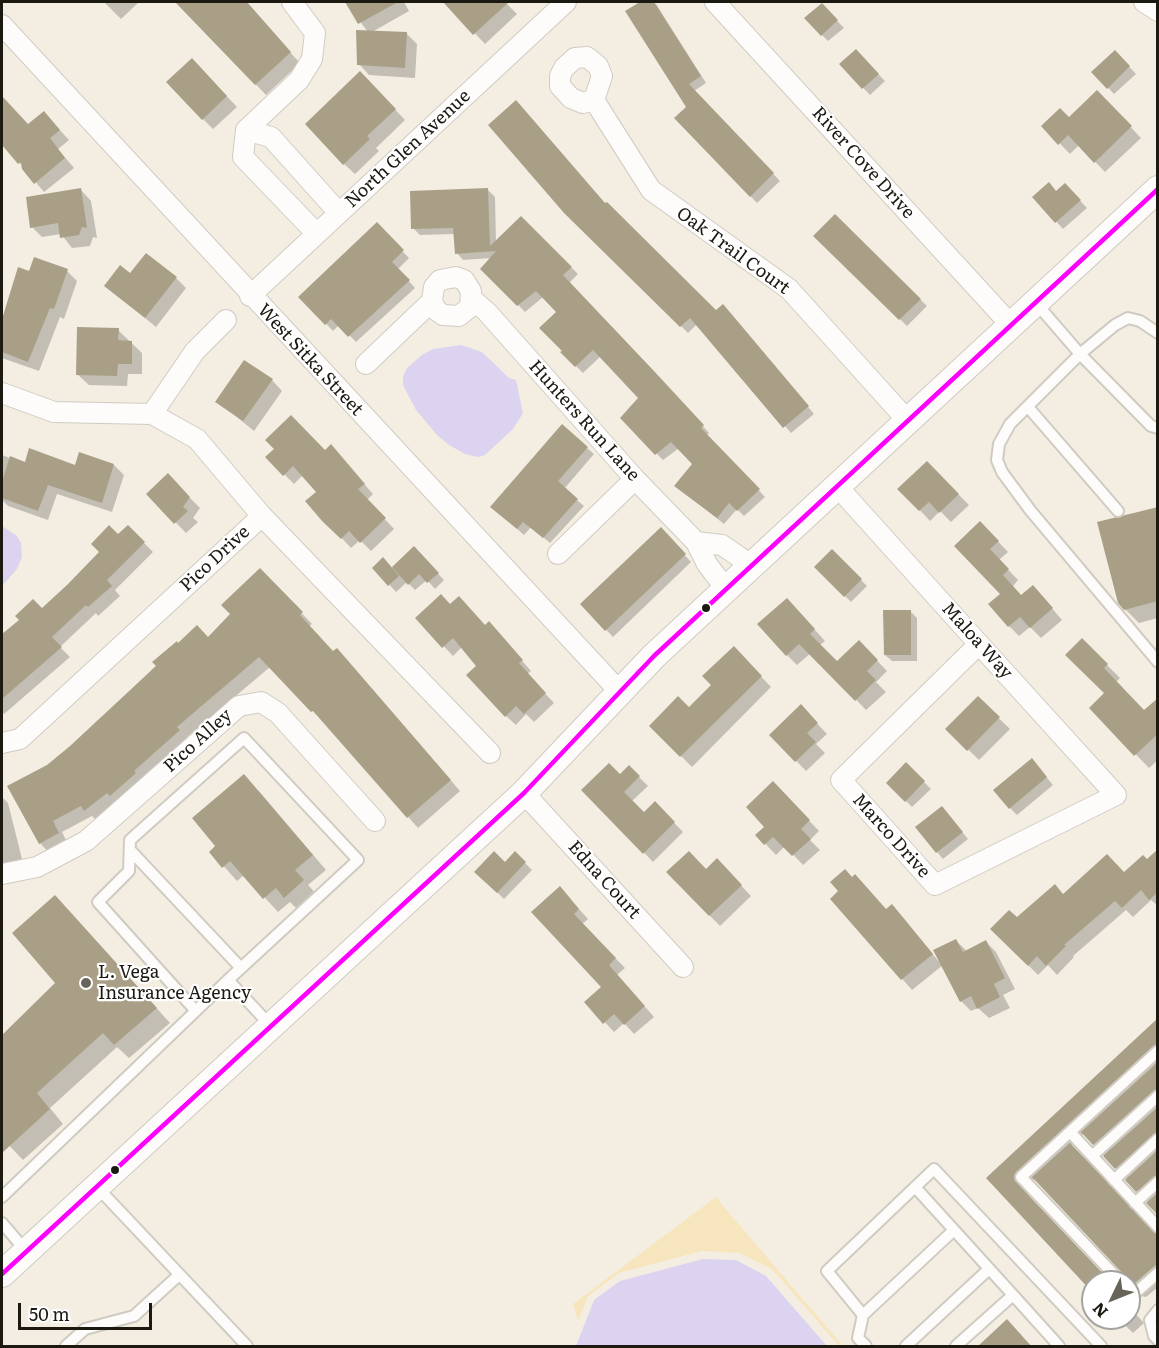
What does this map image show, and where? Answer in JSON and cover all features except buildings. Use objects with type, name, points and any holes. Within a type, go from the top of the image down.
[{"type":"street","points":[[292,2],[315,33],[312,59],[298,80],[246,130],[243,156],[316,233]]},
{"type":"street","name":"North Glen Avenue","points":[[250,296],[566,2]]},
{"type":"street","name":"River Cove Drive","points":[[715,2],[1011,325]]},
{"type":"street","points":[[1144,2],[1158,11]]},
{"type":"street","name":"West Sitka Street","points":[[2,25],[250,296],[620,692]]},
{"type":"street","name":"Oak Trail Court","points":[[594,100],[651,190],[789,289],[908,421]]},
{"type":"street","points":[[246,130],[271,137],[339,213]]},
{"type":"street","points":[[2,1274],[524,793],[620,692],[751,565],[1158,189]]},
{"type":"street","name":"Hunters Run Lane","points":[[366,364],[432,301],[434,287],[447,276],[464,280],[471,291],[472,299],[487,312],[635,479],[696,542],[707,564],[726,589]]},
{"type":"street","points":[[432,301],[436,310],[450,317],[466,311],[472,299]]},
{"type":"street","points":[[152,414],[195,351],[226,321]]},
{"type":"street","points":[[2,393],[54,412],[152,414],[196,439],[262,516]]},
{"type":"street","points":[[558,554],[635,479]]},
{"type":"street","name":"Maloa Way","points":[[837,486],[1116,795]]},
{"type":"street","name":"Pico Drive","points":[[2,743],[20,739],[262,516],[490,753]]},
{"type":"street","points":[[696,542],[722,545],[751,565]]},
{"type":"street","name":"Marco Drive","points":[[980,644],[841,780],[935,885],[1116,795]]},
{"type":"street","name":"Pico Alley","points":[[2,874],[37,867],[87,841],[239,705],[261,702],[278,713],[375,821]]},
{"type":"street","name":"Edna Court","points":[[524,793],[683,967]]},
{"type":"lane","points":[[1036,303],[1080,354],[1151,426],[1158,428]]},
{"type":"lane","points":[[1158,333],[1140,321],[1128,318],[1115,325],[1080,354],[1003,432],[997,460],[1002,472],[1030,510],[1158,662]]},
{"type":"lane","points":[[1028,407],[1119,511]]},
{"type":"lane","points":[[2,1197],[195,1010],[358,860],[244,738],[130,840],[129,871],[98,902],[195,1010]]},
{"type":"lane","points":[[130,850],[241,968]]},
{"type":"lane","points":[[228,980],[271,1026]]},
{"type":"lane","points":[[1110,1270],[1021,1177],[1158,1051]]},
{"type":"lane","points":[[1092,1156],[1158,1096]]},
{"type":"lane","points":[[1070,1132],[1157,1227]]},
{"type":"lane","points":[[1114,1180],[1158,1139]]},
{"type":"lane","points":[[863,1315],[827,1270],[934,1169],[1101,1347]]},
{"type":"lane","points":[[1135,1203],[1158,1182]]},
{"type":"lane","points":[[97,1186],[247,1347]]},
{"type":"lane","points":[[915,1188],[1059,1347]]},
{"type":"lane","points":[[2,1223],[27,1251]]},
{"type":"lane","points":[[866,1347],[858,1338],[863,1315],[954,1230]]},
{"type":"lane","points":[[906,1347],[989,1269]]},
{"type":"lane","points":[[1141,1288],[1158,1273]]},
{"type":"lane","points":[[66,1347],[85,1329],[134,1316],[179,1275]]},
{"type":"lane","points":[[956,1347],[1013,1295]]},
{"type":"lane","points":[[1158,1310],[1150,1320],[1154,1336],[1158,1340]]},
{"type":"shaded area","points":[[461,345],[482,352],[509,378],[516,380],[523,413],[513,429],[485,455],[478,457],[465,454],[437,435],[416,410],[403,385],[403,376],[407,368],[422,355],[433,349]]},
{"type":"shaded area","points":[[2,526],[17,536],[21,543],[22,557],[17,569],[2,586]]},
{"type":"shaded area","points":[[716,1197],[843,1346],[839,1346],[773,1270],[740,1253],[702,1251],[619,1273],[588,1296],[578,1321],[573,1304]]},
{"type":"shaded area","points":[[703,1259],[736,1260],[766,1276],[827,1346],[576,1346],[594,1300],[620,1281]]},
{"type":"transit line","points":[[2,1274],[524,793],[654,656],[1158,189]]},
{"type":"place","name":"L. Vega Insurance Agency","points":[[86,983]]}]
